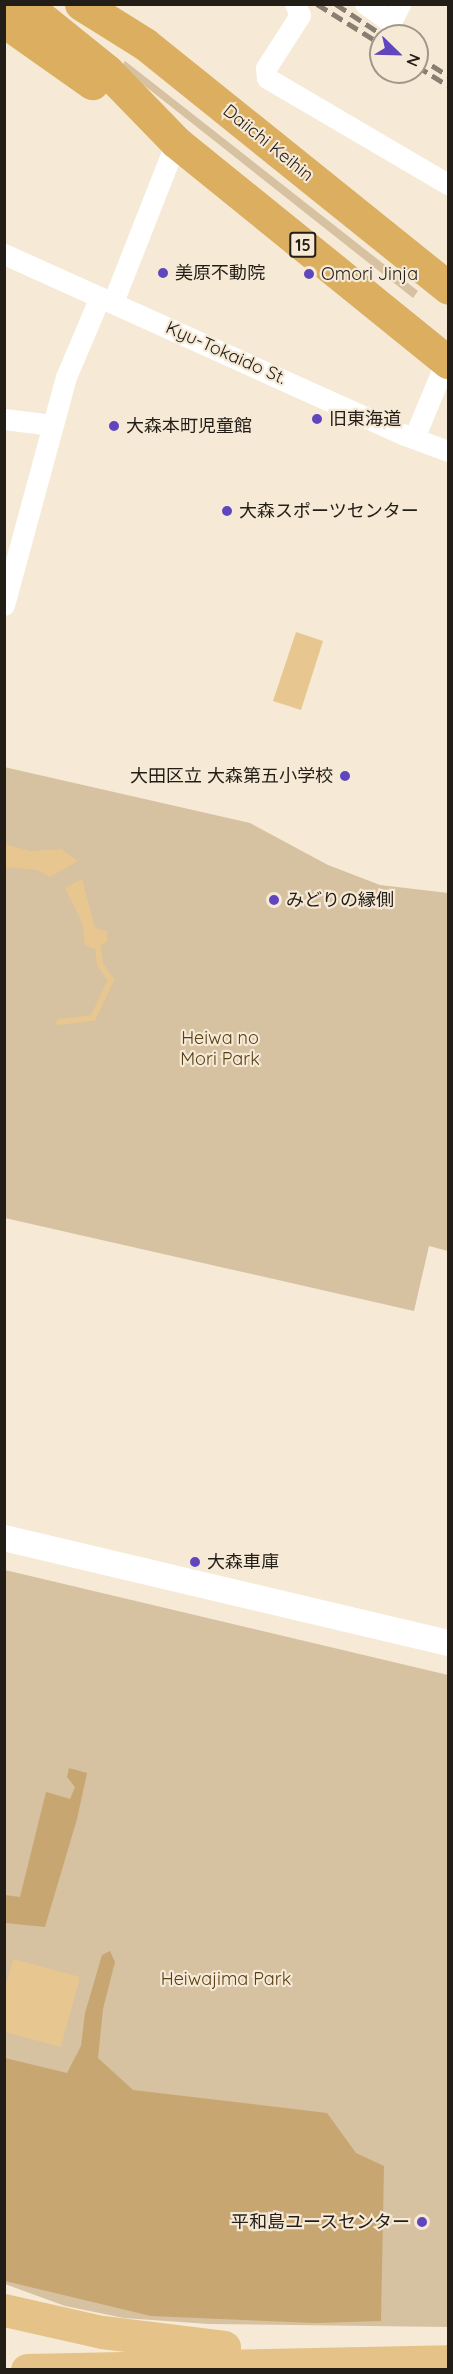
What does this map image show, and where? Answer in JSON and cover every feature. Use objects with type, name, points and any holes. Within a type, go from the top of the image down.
[{"type":"highway","name":"15","points":[[24,4],[107,71],[168,134]]},
{"type":"highway","name":"Daiichi Keihin","points":[[81,4],[144,44],[448,288]]},
{"type":"highway","points":[[107,4],[144,44]]},
{"type":"highway","name":"15","points":[[4,21],[44,52],[168,134],[448,360]]},
{"type":"main road","points":[[4,2310],[102,2332],[359,2361]]},
{"type":"main road","points":[[27,2370],[359,2361],[448,2361]]},
{"type":"street","points":[[295,4],[300,15],[266,68],[270,81],[448,184]]},
{"type":"street","points":[[365,4],[391,22],[400,4]]},
{"type":"street","points":[[4,605],[66,377],[107,299],[168,134]]},
{"type":"street","name":"Kyu-Tokaido St.","points":[[4,254],[414,438],[448,451]]},
{"type":"street","points":[[414,438],[448,360]]},
{"type":"street","points":[[4,419],[53,425]]},
{"type":"street","points":[[4,1538],[448,1643]]},
{"type":"green space","points":[[125,61],[418,291],[413,298],[121,67]]},
{"type":"green space","name":"Heiwa no Mori Park","points":[[4,767],[250,823],[328,865],[380,885],[448,893],[448,1251],[429,1246],[414,1311],[5,1218]]},
{"type":"green space","name":"Heiwajima Park","points":[[5,1570],[448,1675],[448,2327],[209,2324],[124,2318],[65,2306],[5,2284]]},
{"type":"shaded area","points":[[296,632],[323,641],[301,710],[273,701]]},
{"type":"shaded area","points":[[5,844],[30,851],[61,849],[78,861],[50,877],[37,870],[5,867]]},
{"type":"shaded area","points":[[82,879],[95,928],[107,931],[107,941],[97,950],[85,945],[82,922],[65,888]]},
{"type":"shaded area","points":[[69,1768],[87,1773],[77,1819],[45,1927],[5,1923],[5,1895],[20,1897],[46,1792],[70,1799],[75,1787],[67,1777]]},
{"type":"shaded area","points":[[110,1951],[115,1962],[103,2009],[98,2058],[133,2090],[327,2113],[356,2153],[384,2166],[381,2321],[315,2323],[151,2316],[5,2281],[5,2058],[67,2073],[81,2046],[85,2013],[102,1955]]},
{"type":"shaded area","points":[[13,1959],[80,1977],[61,2047],[5,2032],[5,1990]]},
{"type":"waterway","points":[[59,1022],[93,1018],[111,980],[100,964],[97,941]]},
{"type":"railway","points":[[317,4],[369,36]]},
{"type":"railway","points":[[336,4],[369,26]]},
{"type":"railway","points":[[429,63],[448,75]]},
{"type":"railway","points":[[429,73],[448,85]]},
{"type":"place","name":"美原不動院","points":[[163,273]]},
{"type":"place","name":"Omori Jinja","points":[[309,274]]},
{"type":"place","name":"旧東海道","points":[[317,419]]},
{"type":"place","name":"大森本町児童館","points":[[114,426]]},
{"type":"place","name":"大森スポーツセンター","points":[[227,511]]},
{"type":"place","name":"大田区立 大森第五小学校","points":[[345,776]]},
{"type":"place","name":"みどりの縁側","points":[[274,900]]},
{"type":"place","name":"大森車庫","points":[[195,1562]]},
{"type":"place","name":"平和島ユースセンター","points":[[422,2222]]}]
